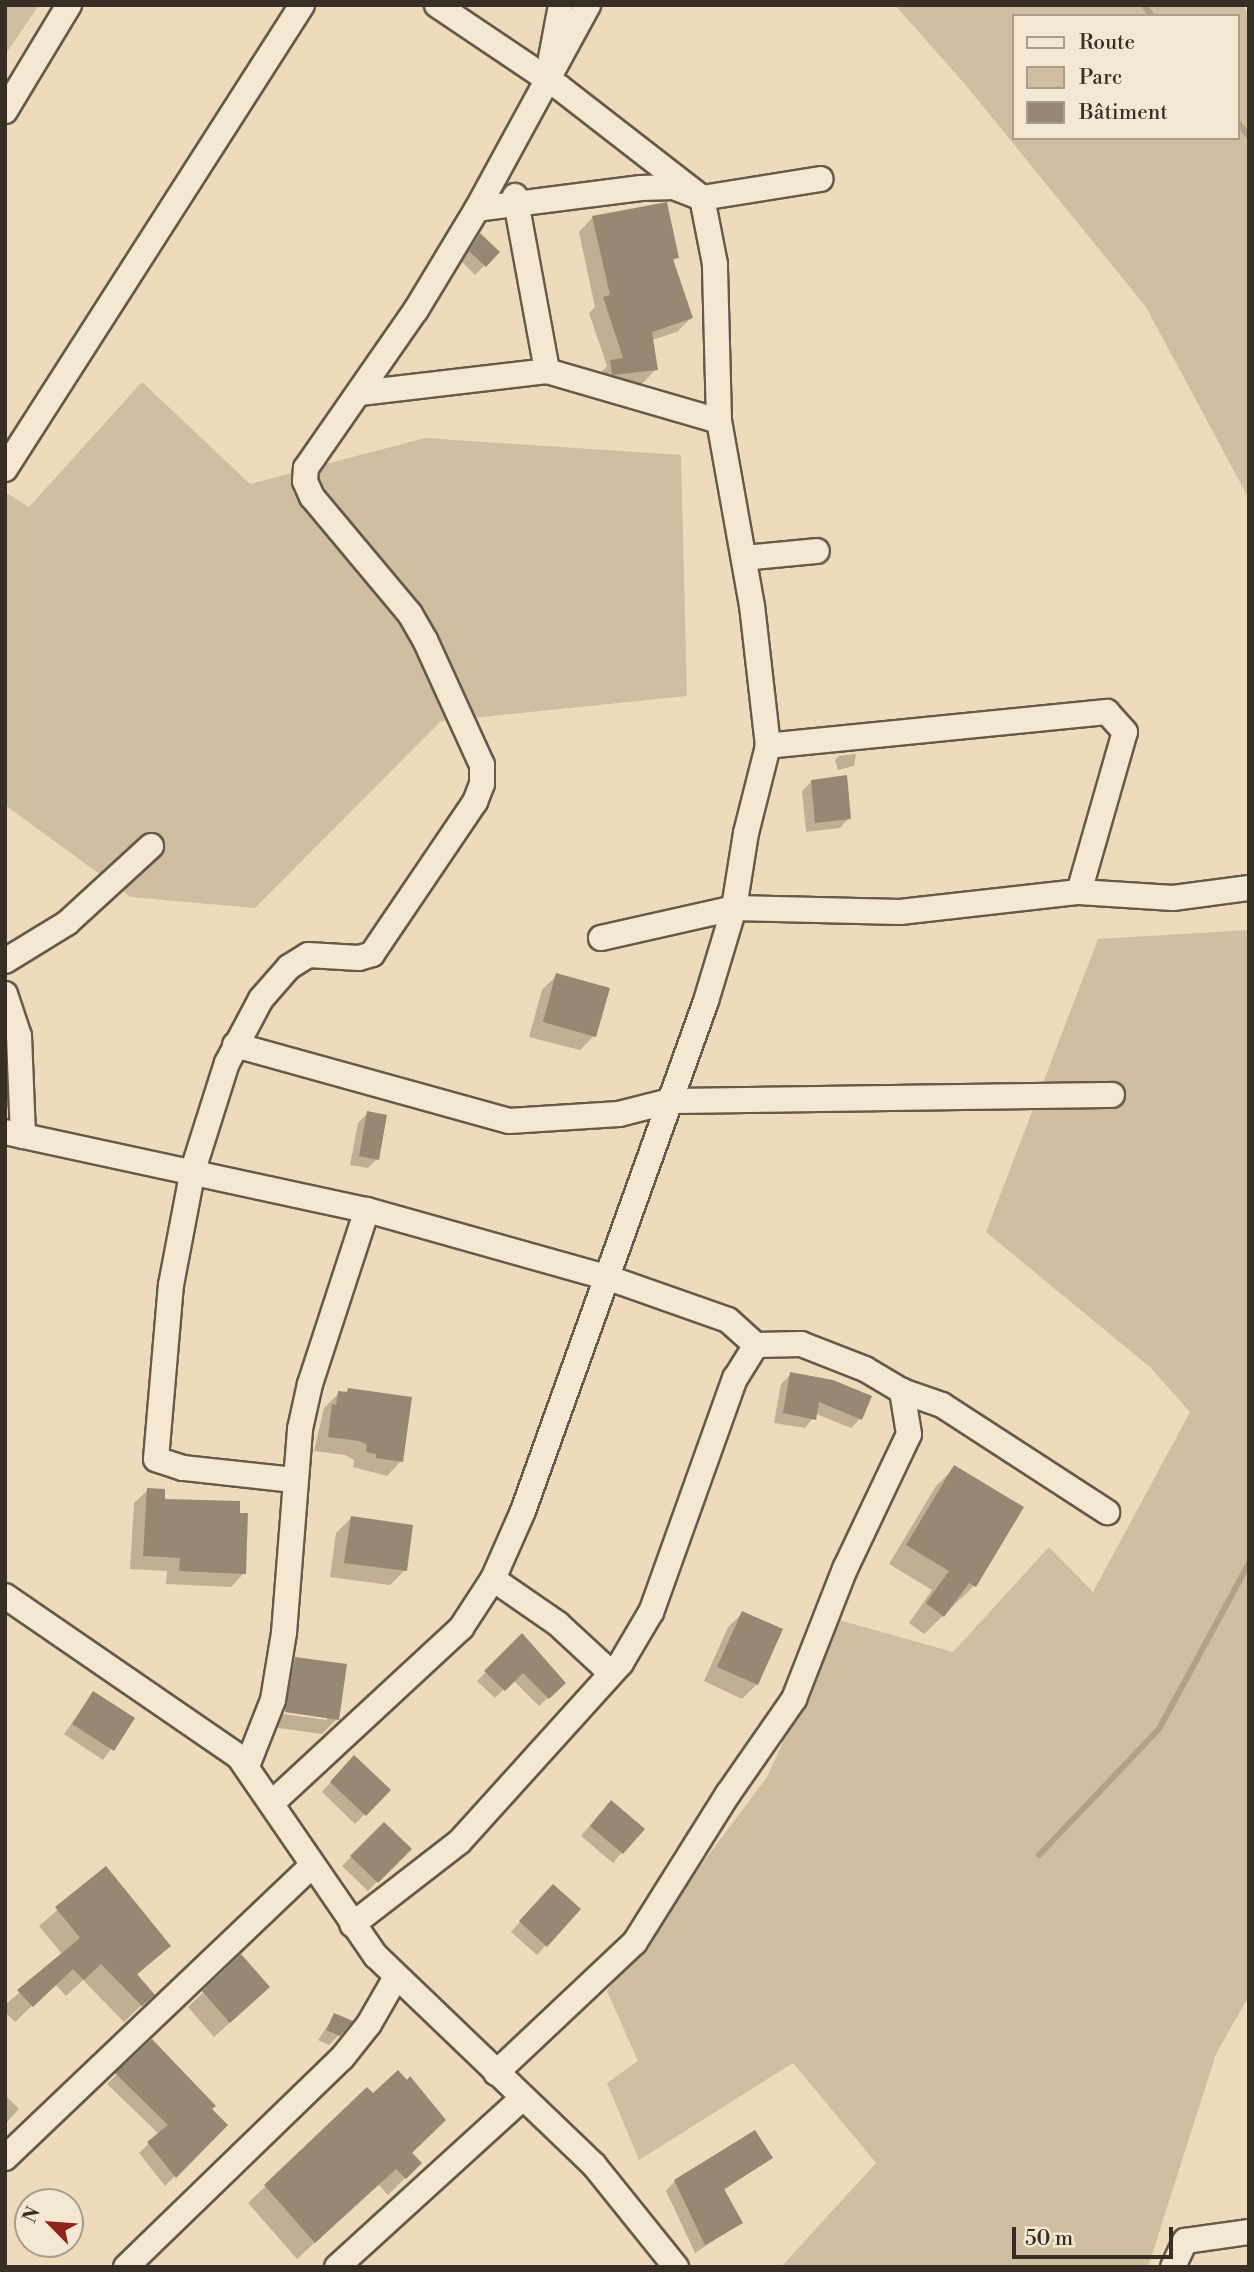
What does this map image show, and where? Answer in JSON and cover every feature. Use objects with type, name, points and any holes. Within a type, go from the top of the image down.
[{"type":"street","points":[[5,111],[69,5]]},
{"type":"street","points":[[5,469],[302,5]]},
{"type":"street","points":[[272,1803],[461,1628],[493,1579],[523,1511],[670,1101],[734,908],[746,834],[768,746],[744,558],[719,421],[715,264],[702,198],[547,80],[437,5]]},
{"type":"street","points":[[547,80],[561,5]]},
{"type":"street","points":[[294,1480],[183,1468],[156,1459],[171,1285],[193,1170],[234,1045],[261,999],[289,967],[309,955],[324,953],[359,958],[372,954],[475,802],[482,784],[482,765],[425,640],[410,614],[312,496],[305,481],[311,455],[360,393],[477,209],[588,5]]},
{"type":"street","points":[[477,209],[516,200],[641,188],[673,187],[702,198],[820,179]]},
{"type":"street","points":[[516,200],[547,372]]},
{"type":"street","points":[[360,393],[547,372],[719,421]]},
{"type":"street","points":[[744,558],[817,551]]},
{"type":"street","points":[[768,746],[1107,712],[1125,732],[1079,892]]},
{"type":"street","points":[[5,961],[67,923],[151,846]]},
{"type":"street","points":[[601,938],[734,908],[900,912],[1079,892],[1173,898],[1249,888]]},
{"type":"street","points":[[5,993],[19,1036],[14,1134],[193,1170],[367,1210],[606,1277],[728,1320],[756,1345],[801,1344],[865,1369],[902,1391],[942,1405],[1107,1512]]},
{"type":"street","points":[[234,1045],[509,1121],[619,1114],[670,1101],[1112,1095]]},
{"type":"street","points":[[247,1766],[263,1731],[275,1687],[284,1633],[294,1480],[310,1384],[367,1210]]},
{"type":"street","points":[[352,1925],[459,1842],[611,1674],[651,1612],[735,1378],[756,1345]]},
{"type":"street","points":[[496,2073],[635,1942],[728,1794],[794,1699],[845,1569],[909,1434],[902,1391]]},
{"type":"street","points":[[493,1579],[558,1623],[611,1674]]},
{"type":"street","points":[[5,1596],[225,1743],[247,1766],[352,1925],[396,1977],[616,2190],[676,2267]]},
{"type":"street","points":[[5,2158],[313,1865]]},
{"type":"street","points":[[126,2267],[342,2057],[369,2024],[396,1977]]},
{"type":"street","points":[[337,2267],[523,2098]]},
{"type":"street","points":[[1173,2267],[1185,2241],[1249,2232]]},
{"type":"green space","points":[[5,5],[39,5],[5,55]]},
{"type":"green space","points":[[895,5],[1243,5],[1249,15],[1249,499],[1146,307],[964,83]]},
{"type":"green space","points":[[142,382],[250,484],[425,438],[681,455],[687,696],[441,721],[255,908],[131,897],[5,805],[5,492],[29,507]]},
{"type":"green space","points":[[1249,930],[1249,1996],[1216,2054],[1148,2267],[781,2267],[876,2163],[793,2063],[639,2160],[607,2083],[638,2061],[607,1991],[767,1777],[839,1620],[953,1652],[1049,1547],[1093,1592],[1190,1412],[1151,1368],[986,1232],[1098,939]]},
{"type":"building","points":[[667,202],[679,258],[673,259],[693,318],[652,332],[658,370],[612,375],[610,360],[623,358],[603,297],[610,295],[592,216]]},
{"type":"building","points":[[480,233],[500,252],[486,267],[469,251]]},
{"type":"building","points":[[847,775],[851,819],[815,823],[811,780]]},
{"type":"building","points":[[556,973],[610,988],[596,1037],[543,1022]]},
{"type":"building","points":[[367,1111],[387,1115],[379,1160],[359,1156]]},
{"type":"building","points":[[790,1372],[833,1380],[872,1396],[862,1420],[819,1402],[816,1420],[783,1413]]},
{"type":"building","points":[[348,1388],[412,1397],[403,1462],[376,1458],[376,1454],[366,1452],[367,1445],[360,1441],[328,1437],[332,1404],[336,1405],[338,1391],[347,1392]]},
{"type":"building","points":[[954,1465],[1024,1507],[976,1587],[969,1583],[944,1617],[926,1603],[949,1571],[906,1545]]},
{"type":"building","points":[[147,1488],[165,1489],[165,1499],[240,1501],[240,1513],[248,1513],[246,1574],[179,1571],[180,1558],[143,1556]]},
{"type":"building","points":[[351,1516],[413,1525],[407,1571],[344,1563]]},
{"type":"building","points":[[742,1611],[783,1629],[758,1685],[717,1667]]},
{"type":"building","points":[[522,1633],[566,1683],[549,1699],[523,1673],[505,1691],[484,1671]]},
{"type":"building","points":[[295,1657],[347,1664],[339,1720],[285,1712]]},
{"type":"building","points":[[93,1691],[135,1718],[114,1751],[72,1724]]},
{"type":"building","points":[[354,1755],[391,1790],[366,1816],[330,1782]]},
{"type":"building","points":[[611,1800],[645,1829],[623,1854],[590,1826]]},
{"type":"building","points":[[384,1822],[412,1849],[378,1883],[350,1856]]},
{"type":"building","points":[[106,1866],[171,1946],[137,1974],[155,1995],[142,2006],[101,1964],[84,1980],[73,1969],[33,2007],[17,1990],[80,1938],[55,1907]]},
{"type":"building","points":[[553,1884],[581,1909],[547,1947],[519,1921]]},
{"type":"building","points":[[241,1954],[270,1987],[230,2023],[202,1991]]},
{"type":"building","points":[[334,2013],[353,2021],[340,2036],[326,2030]]},
{"type":"building","points":[[152,2039],[216,2106],[212,2109],[228,2125],[176,2178],[147,2142],[168,2125],[115,2073]]},
{"type":"building","points":[[398,2070],[407,2080],[410,2076],[446,2120],[412,2153],[422,2163],[406,2179],[396,2169],[315,2243],[264,2185],[367,2087],[373,2093]]},
{"type":"building","points":[[755,2130],[773,2158],[724,2189],[743,2223],[705,2245],[674,2180]]},
{"type":"waterway","points":[[1144,5],[1151,14]]},
{"type":"waterway","points":[[1240,125],[1249,136]]},
{"type":"waterway","points":[[1039,1855],[1159,1729],[1249,1563]]}]
